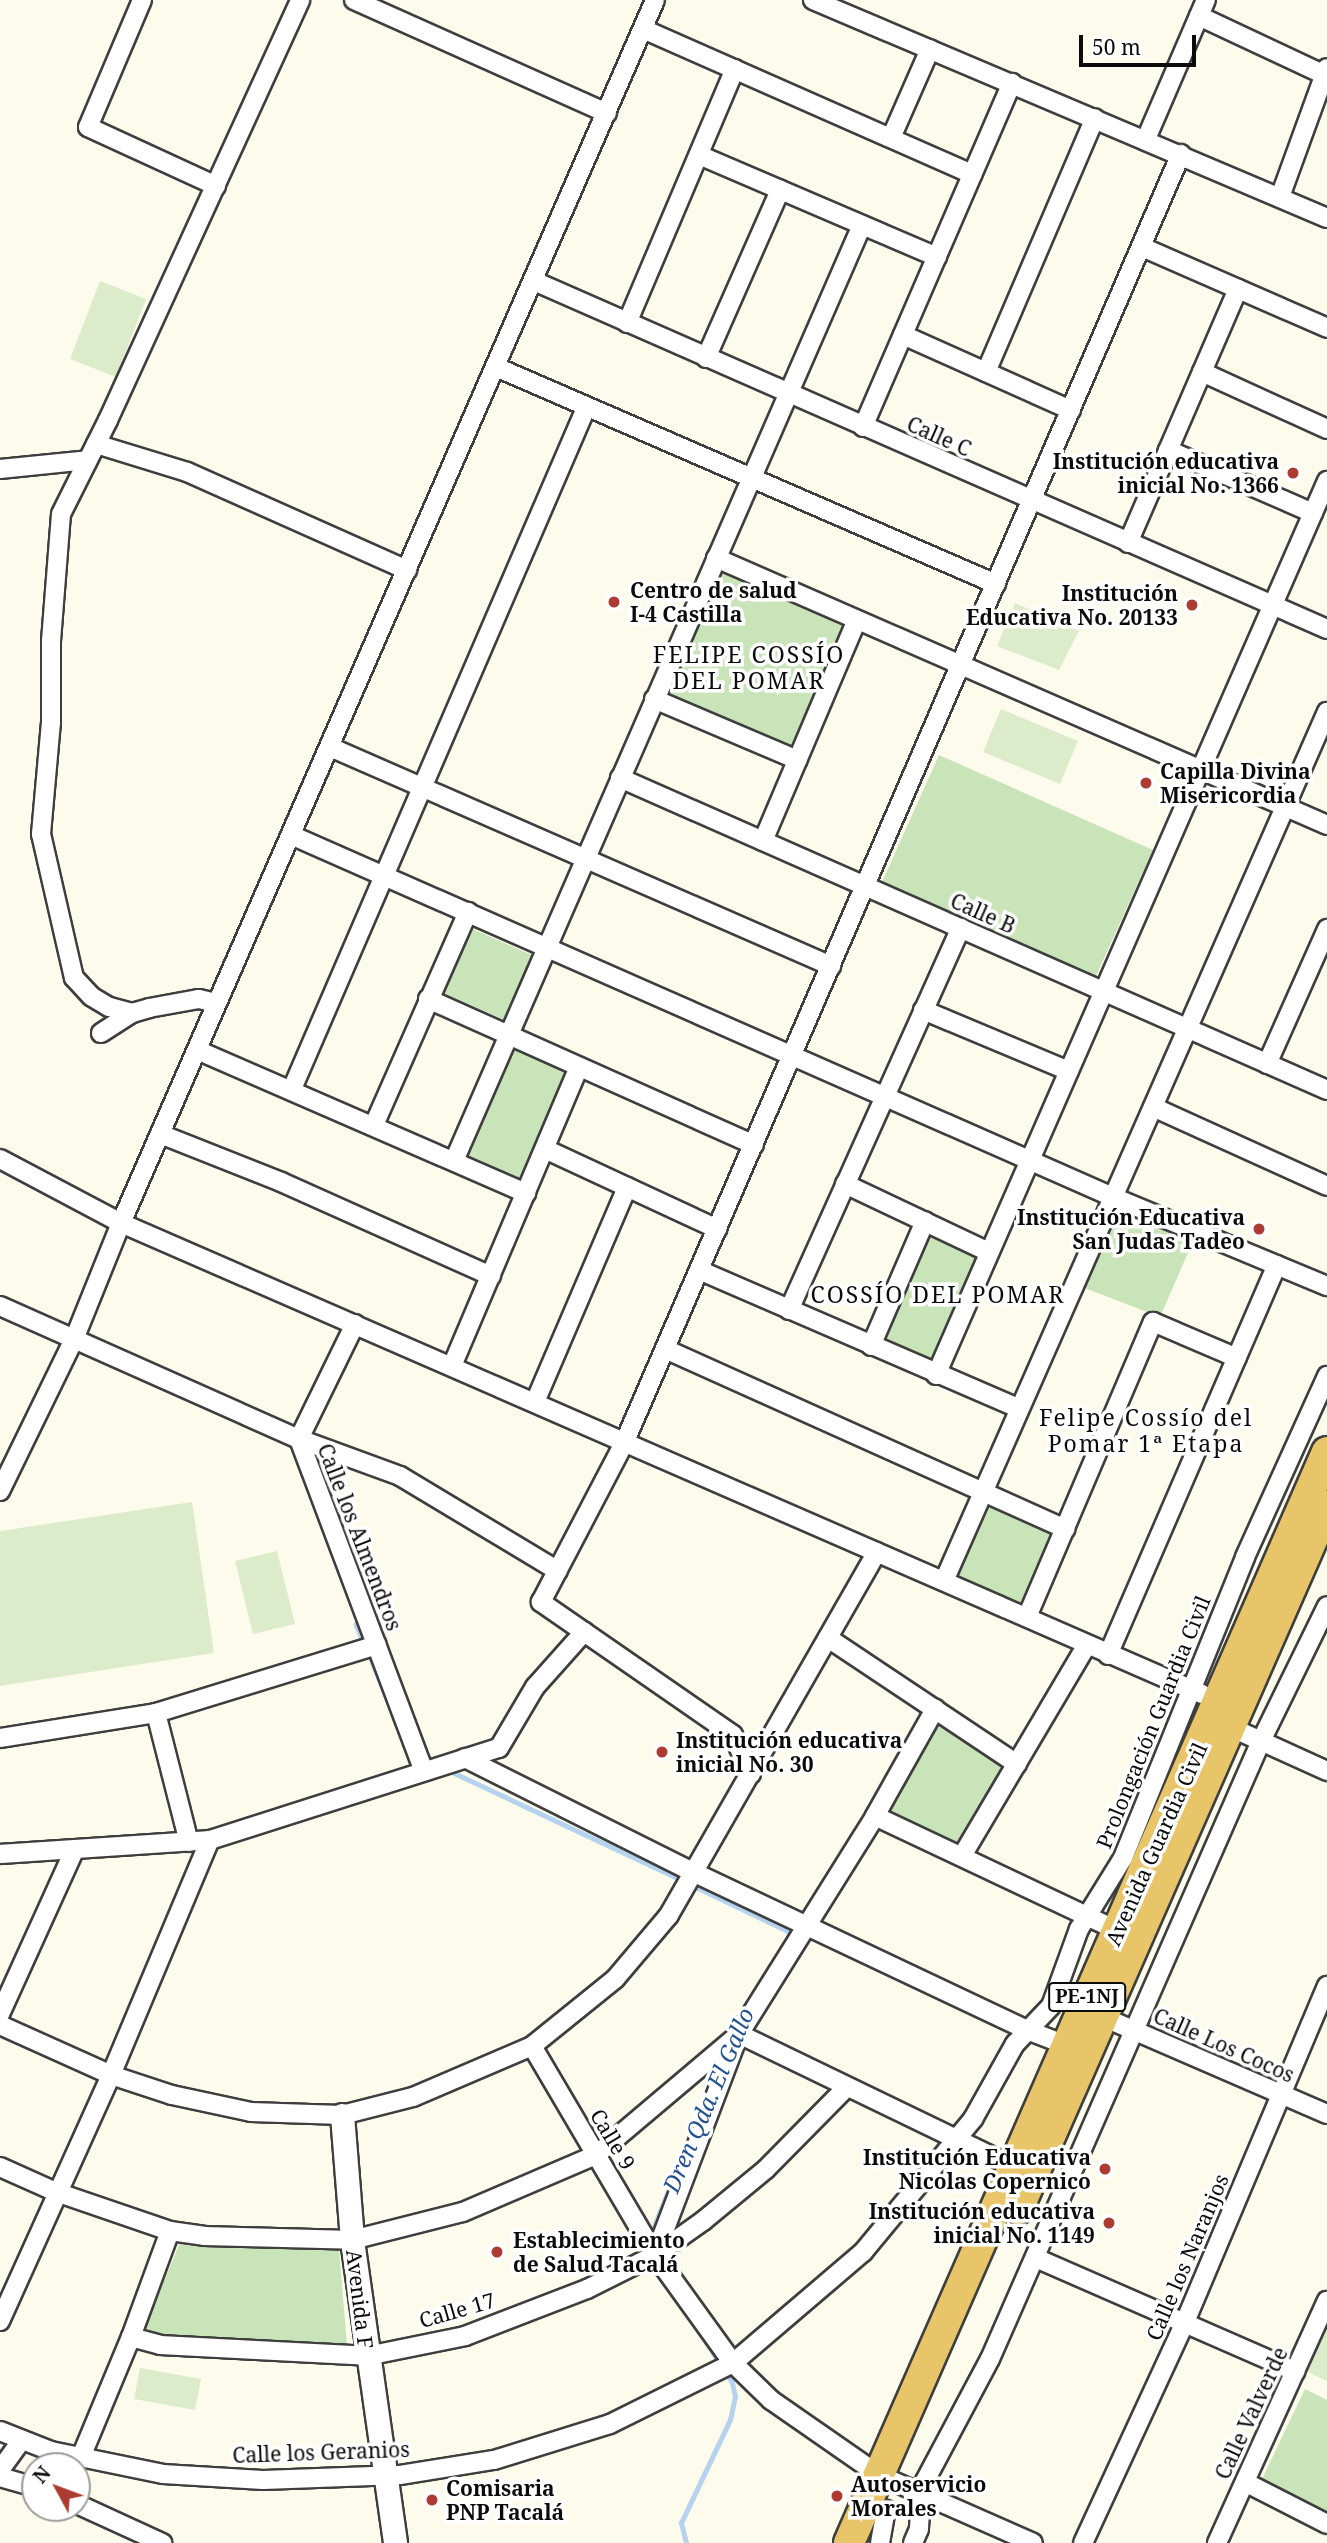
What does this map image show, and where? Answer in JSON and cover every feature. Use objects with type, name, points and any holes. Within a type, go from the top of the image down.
[{"type":"highway","name":"Avenida Guardia Civil","points":[[849,2543],[900,2483],[1103,2017],[1327,1452]]},
{"type":"highway","name":"Avenida Guardia Civil","points":[[900,2483],[1014,2167],[1066,2045],[1118,1931],[1327,1506]]},
{"type":"highway","name":"Avenida Guardia Civil","points":[[872,2543],[877,2507]]},
{"type":"street","points":[[142,0],[88,127],[216,186]]},
{"type":"street","points":[[132,1013],[109,1007],[91,996],[74,978],[41,834],[51,723],[51,640],[61,514],[216,186],[300,0]]},
{"type":"street","points":[[354,0],[607,113]]},
{"type":"street","points":[[0,1491],[75,1337],[121,1223],[655,0]]},
{"type":"street","points":[[813,0],[1327,218]]},
{"type":"street","points":[[1146,139],[1203,8],[1326,73],[1280,197]]},
{"type":"street","points":[[643,29],[972,174]]},
{"type":"street","points":[[891,138],[930,49]]},
{"type":"street","points":[[628,323],[735,69]]},
{"type":"street","points":[[863,427],[1012,83]]},
{"type":"street","points":[[986,372],[1095,118]]},
{"type":"street","points":[[751,1774],[733,1735],[541,1602],[625,1441],[1181,154]]},
{"type":"street","points":[[699,155],[937,257]]},
{"type":"street","points":[[706,358],[780,190]]},
{"type":"street","points":[[454,1161],[862,225]]},
{"type":"street","points":[[1142,247],[1327,328]]},
{"type":"street","name":"Calle C","points":[[534,281],[1327,629]]},
{"type":"street","points":[[1128,542],[1238,289]]},
{"type":"street","points":[[903,335],[1071,410]]},
{"type":"street","points":[[496,367],[996,584]]},
{"type":"street","points":[[1202,372],[1327,429]]},
{"type":"street","points":[[292,1089],[382,875],[586,408]]},
{"type":"street","points":[[1168,450],[1313,513]]},
{"type":"street","points":[[0,469],[92,452],[187,472],[407,570]]},
{"type":"street","points":[[936,1375],[1327,481]]},
{"type":"street","points":[[716,558],[1327,825]]},
{"type":"street","points":[[764,841],[857,620]]},
{"type":"street","points":[[654,699],[798,760]]},
{"type":"street","points":[[944,1581],[1327,712]]},
{"type":"street","points":[[330,747],[831,966]]},
{"type":"street","name":"Calle B","points":[[620,778],[1327,1090]]},
{"type":"street","points":[[291,835],[794,1054],[1113,1197],[1327,1286]]},
{"type":"street","points":[[374,1125],[468,912]]},
{"type":"street","points":[[789,1310],[961,928]]},
{"type":"street","points":[[1268,1064],[1327,929]]},
{"type":"street","points":[[428,999],[754,1145]]},
{"type":"street","points":[[100,1032],[132,1013],[191,1000],[217,1003]]},
{"type":"street","points":[[923,1010],[1069,1071]]},
{"type":"street","points":[[197,1050],[292,1089],[526,1193]]},
{"type":"street","points":[[452,1366],[579,1067]]},
{"type":"street","points":[[1153,1107],[1327,1186]]},
{"type":"street","points":[[160,1134],[281,1182],[491,1276]]},
{"type":"street","points":[[545,1149],[717,1229]]},
{"type":"street","points":[[0,1159],[121,1223],[1191,1689],[1261,1741],[1327,1771]]},
{"type":"street","points":[[845,1184],[989,1252]]},
{"type":"street","points":[[535,1402],[627,1188]]},
{"type":"street","points":[[871,1346],[925,1222]]},
{"type":"street","points":[[1108,1655],[1277,1265]]},
{"type":"street","points":[[699,1270],[936,1375],[1018,1408]]},
{"type":"street","points":[[0,1306],[75,1337],[299,1439],[400,1476],[558,1571]]},
{"type":"street","points":[[1027,1617],[1153,1322],[1237,1358]]},
{"type":"street","name":"Calle los Almendros","points":[[355,1324],[299,1439],[424,1772]]},
{"type":"street","points":[[665,1349],[981,1494],[1065,1529]]},
{"type":"street","name":"Prolongación Guardia Civil","points":[[955,2140],[979,2110],[1005,2062],[1027,2030],[1051,2006],[1087,1914],[1123,1858],[1245,1557],[1327,1376]]},
{"type":"street","points":[[0,2025],[111,2074],[172,2095],[251,2112],[342,2115],[413,2097],[531,2046],[615,1979],[670,1915],[877,1552]]},
{"type":"street","points":[[913,2543],[919,2529],[900,2483],[936,2457],[990,2359],[1036,2258],[1066,2179],[1261,1741],[1327,1606]]},
{"type":"street","points":[[0,1854],[210,1840],[499,1748],[535,1687],[584,1632]]},
{"type":"street","points":[[828,1638],[1017,1764]]},
{"type":"street","points":[[0,1738],[156,1713],[377,1645]]},
{"type":"street","points":[[962,1856],[1087,1645]]},
{"type":"street","points":[[655,2255],[739,2034],[875,1816],[934,1709]]},
{"type":"street","points":[[156,1713],[189,1842]]},
{"type":"street","points":[[465,1758],[695,1874],[1027,2030],[1066,2045]]},
{"type":"street","points":[[875,1816],[1087,1914],[1118,1931]]},
{"type":"street","points":[[0,2321],[111,2074],[210,1840]]},
{"type":"street","points":[[0,2014],[74,1851]]},
{"type":"street","name":"Calle los Naranjos","points":[[1083,2543],[1185,2322],[1327,1986]]},
{"type":"street","name":"Calle Los Cocos","points":[[1103,2017],[1327,2114]]},
{"type":"street","points":[[739,2034],[1014,2167]]},
{"type":"street","points":[[0,2166],[56,2192],[170,2231],[204,2236],[352,2240],[463,2212],[596,2155],[739,2034]]},
{"type":"street","name":"Calle 9","points":[[531,2046],[655,2255],[733,2363],[771,2400],[900,2483],[1033,2543]]},
{"type":"street","name":"Calle 17","points":[[131,2337],[160,2345],[367,2356],[465,2336],[587,2289],[655,2255],[703,2221],[766,2169],[847,2087]]},
{"type":"street","name":"Avenida F","points":[[342,2115],[352,2240],[394,2543]]},
{"type":"street","name":"Calle los Geranios","points":[[91,2459],[175,2474],[263,2480],[384,2480],[494,2460],[610,2424],[733,2363],[863,2252],[955,2140]]},
{"type":"street","points":[[83,2452],[131,2337],[170,2231]]},
{"type":"street","points":[[1036,2258],[1296,2371]]},
{"type":"street","name":"Calle Valverde","points":[[1217,2543],[1327,2301]]},
{"type":"street","name":"Calle los Geranios","points":[[0,2431],[64,2452]]},
{"type":"street","points":[[0,2470],[22,2440]]},
{"type":"street","points":[[0,2477],[21,2483]]},
{"type":"street","name":"Avenida F","points":[[384,2480],[404,2543]]},
{"type":"street","points":[[1245,2482],[1327,2524]]},
{"type":"street","points":[[839,2543],[877,2507]]},
{"type":"street","points":[[877,2507],[880,2543]]},
{"type":"street","points":[[91,2510],[162,2543]]},
{"type":"green space","points":[[100,281],[146,299],[116,377],[70,359]]},
{"type":"green space","points":[[722,566],[849,622],[790,747],[663,693]]},
{"type":"green space","points":[[1015,603],[1079,631],[1059,670],[997,646]]},
{"type":"green space","points":[[1001,709],[1078,741],[1060,784],[983,752]]},
{"type":"green space","points":[[939,755],[1153,850],[1095,978],[882,882]]},
{"type":"green space","points":[[468,927],[534,956],[505,1020],[439,991]]},
{"type":"green space","points":[[512,1044],[571,1070],[519,1186],[460,1160]]},
{"type":"green space","points":[[1115,1209],[1194,1239],[1160,1317],[1082,1287]]},
{"type":"green space","points":[[927,1227],[980,1251],[932,1359],[879,1337]]},
{"type":"green space","points":[[987,1500],[1057,1532],[1022,1605],[955,1577]]},
{"type":"green space","points":[[192,1502],[214,1653],[0,1686],[0,1531]]},
{"type":"green space","points":[[277,1551],[295,1624],[253,1634],[235,1561]]},
{"type":"green space","points":[[933,1721],[1009,1763],[958,1850],[883,1812]]},
{"type":"green space","points":[[181,2240],[339,2250],[347,2345],[225,2344],[150,2334],[145,2327]]},
{"type":"green space","points":[[1327,2316],[1327,2381],[1303,2370]]},
{"type":"green space","points":[[140,2368],[201,2379],[195,2410],[134,2399]]},
{"type":"green space","points":[[1305,2389],[1327,2400],[1327,2511],[1262,2479]]},
{"type":"waterway","name":"Dren Qda. El Gallo","points":[[356,1624],[365,1646]]},
{"type":"waterway","name":"Dren Qda. El Gallo","points":[[369,1654],[397,1724]]},
{"type":"waterway","name":"Dren Qda. El Gallo","points":[[448,1770],[684,1881]]},
{"type":"waterway","name":"Dren Qda. El Gallo","points":[[692,1885],[792,1933],[790,1935]]},
{"type":"waterway","name":"Dren Qda. El Gallo","points":[[650,2236],[712,2081]]},
{"type":"waterway","name":"Dren Qda. El Gallo","points":[[697,2328],[721,2365]]},
{"type":"waterway","name":"Dren Qda. El Gallo","points":[[686,2543],[681,2523],[730,2420],[735,2397],[726,2372]]},
{"type":"place","name":"Institución educativa inicial No. 1366","points":[[1293,473]]},
{"type":"place","name":"Centro de salud I-4 Castilla","points":[[614,602]]},
{"type":"place","name":"Institución Educativa No. 20133","points":[[1192,605]]},
{"type":"place","name":"Capilla Divina Misericordia","points":[[1146,783]]},
{"type":"place","name":"Institución Educativa San Judas Tadeo","points":[[1259,1229]]},
{"type":"place","name":"Institución educativa inicial No. 30","points":[[662,1752]]},
{"type":"place","name":"Institución Educativa Nicolas Copernico","points":[[1105,2169]]},
{"type":"place","name":"Institución educativa inicial No. 1149","points":[[1109,2223]]},
{"type":"place","name":"Establecimiento de Salud Tacalá","points":[[497,2252]]},
{"type":"place","name":"Autoservicio Morales","points":[[837,2496]]},
{"type":"place","name":"Comisaria PNP Tacalá","points":[[432,2500]]},
{"type":"district","name":"FELIPE COSSÍO DEL POMAR","points":[[749,667]]},
{"type":"district","name":"COSSÍO DEL POMAR","points":[[938,1294]]},
{"type":"district","name":"Felipe Cossío del Pomar 1ª Etapa","points":[[1146,1430]]}]
